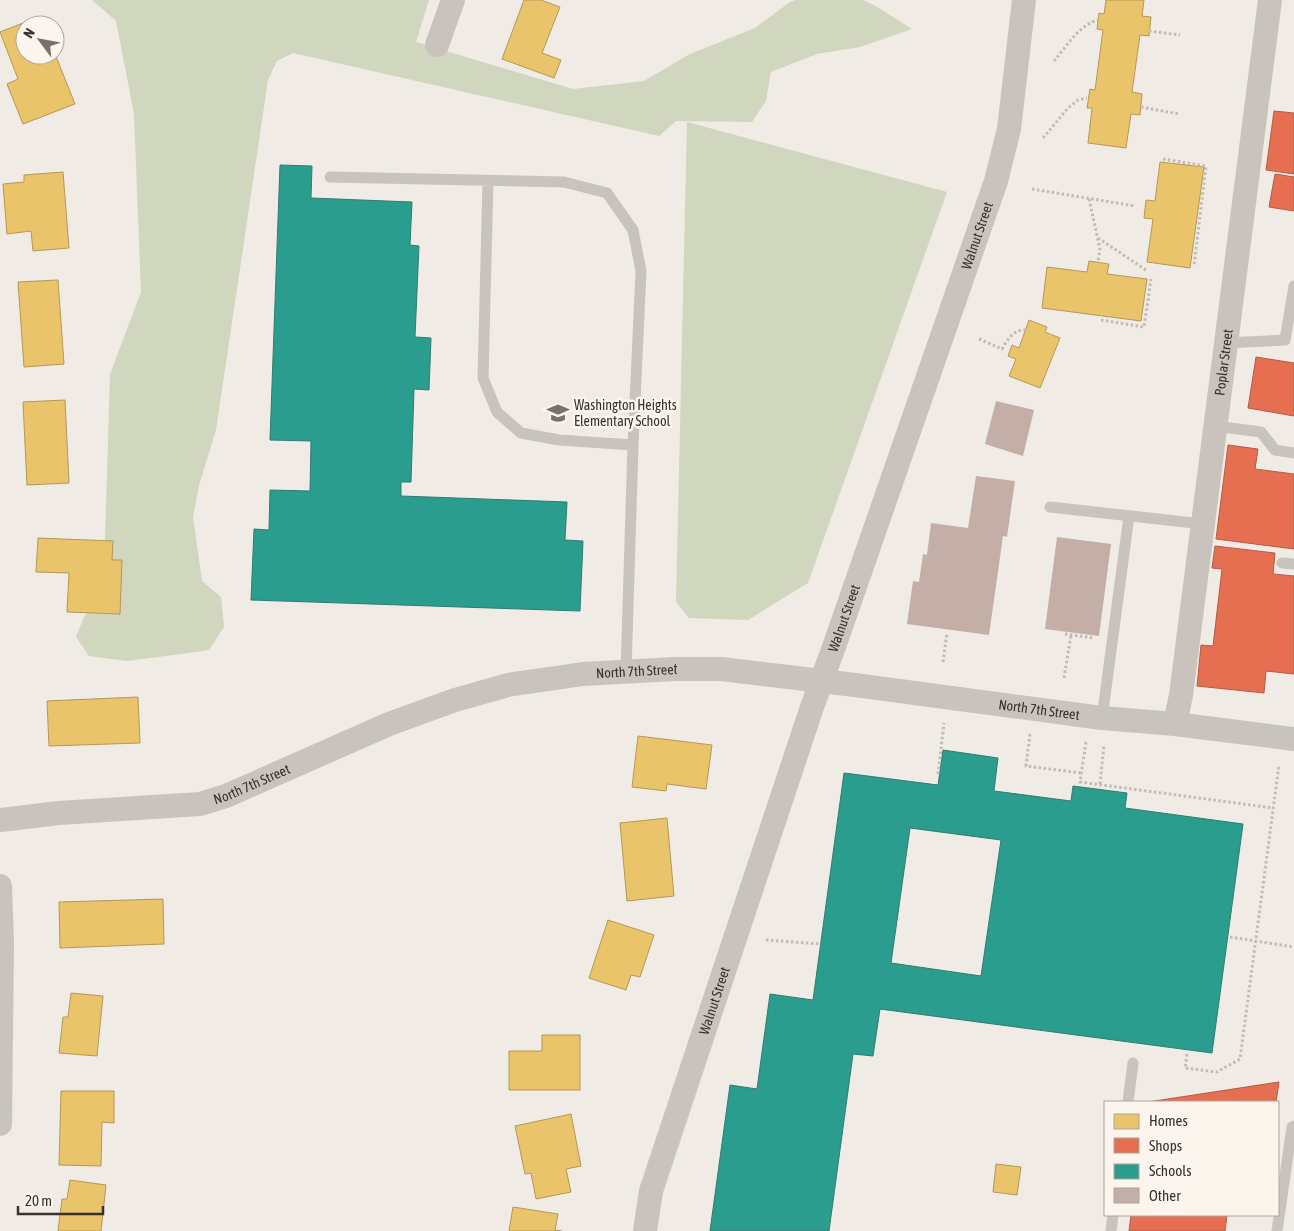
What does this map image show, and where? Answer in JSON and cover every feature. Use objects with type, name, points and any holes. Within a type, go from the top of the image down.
[{"type":"street","points":[[437,45],[453,0]]},
{"type":"street","name":"Walnut Street","points":[[645,1231],[651,1191],[821,681],[996,181],[1009,128],[1024,0]]},
{"type":"street","name":"Poplar Street","points":[[1175,724],[1181,695],[1270,0]]},
{"type":"street","name":"North 7th Street","points":[[0,820],[59,813],[200,804],[226,796],[389,724],[455,700],[508,685],[583,674],[675,668],[721,669],[1102,718],[1175,724],[1294,740]]},
{"type":"street","points":[[0,886],[2,943],[0,1124]]},
{"type":"lane","points":[[330,177],[564,182],[607,192],[633,230],[641,271],[626,672]]},
{"type":"lane","points":[[488,181],[482,378],[497,412],[521,433],[559,440],[633,445]]},
{"type":"lane","points":[[1226,343],[1285,340],[1294,286]]},
{"type":"lane","points":[[1215,426],[1261,432],[1275,450],[1294,453]]},
{"type":"lane","points":[[1050,506],[1203,524]]},
{"type":"lane","points":[[1102,718],[1129,516]]},
{"type":"lane","points":[[1282,562],[1294,564]]},
{"type":"lane","points":[[1128,1101],[1133,1063]]},
{"type":"lane","points":[[1277,1231],[1292,1126],[1294,1126]]},
{"type":"lane","points":[[1111,1231],[1113,1216]]},
{"type":"path","points":[[1054,61],[1081,30],[1088,24],[1098,20]]},
{"type":"path","points":[[1149,31],[1180,35]]},
{"type":"path","points":[[1043,138],[1068,108],[1078,100],[1086,98]]},
{"type":"path","points":[[1141,107],[1179,114]]},
{"type":"path","points":[[1163,159],[1206,166],[1194,266]]},
{"type":"path","points":[[1032,189],[1134,206]]},
{"type":"path","points":[[1090,199],[1100,249],[1098,262]]},
{"type":"path","points":[[1097,238],[1146,270]]},
{"type":"path","points":[[1101,320],[1144,327],[1151,279]]},
{"type":"path","points":[[979,339],[1002,348],[1013,334],[1020,330],[1026,330]]},
{"type":"path","points":[[943,662],[947,633]]},
{"type":"path","points":[[1065,634],[1099,639]]},
{"type":"path","points":[[1064,678],[1071,635]]},
{"type":"path","points":[[938,774],[944,722]]},
{"type":"path","points":[[1030,733],[1026,766],[1081,773]]},
{"type":"path","points":[[1086,740],[1080,782],[1273,808]]},
{"type":"path","points":[[1100,784],[1105,743]]},
{"type":"path","points":[[1187,1054],[1185,1068],[1217,1072],[1240,1059],[1279,765]]},
{"type":"path","points":[[1230,936],[1294,947]]},
{"type":"path","points":[[766,940],[821,944]]},
{"type":"green space","points":[[92,0],[429,0],[416,42],[573,89],[644,81],[690,54],[755,28],[795,0],[863,0],[912,29],[860,47],[817,54],[771,72],[766,101],[752,122],[676,121],[659,136],[293,53],[277,61],[268,80],[216,430],[199,485],[193,517],[202,581],[221,597],[224,627],[209,650],[127,661],[89,656],[76,637],[84,617],[103,594],[109,564],[105,540],[110,374],[141,292],[134,114],[116,21]]},
{"type":"green space","points":[[687,122],[947,192],[808,583],[748,620],[689,618],[676,602]]},
{"type":"building: Homes","points":[[524,0],[541,0],[560,7],[542,53],[561,60],[554,78],[502,59]]},
{"type":"building: Homes","points":[[1106,0],[1144,0],[1142,16],[1151,17],[1149,36],[1140,35],[1132,92],[1142,94],[1140,115],[1131,114],[1126,148],[1088,143],[1092,108],[1087,108],[1090,89],[1095,90],[1103,30],[1097,29],[1099,13],[1104,14]]},
{"type":"building: Homes","points":[[15,26],[15,65],[59,65],[75,104],[23,124],[7,84],[18,79],[0,32]]},
{"type":"building: Homes","points":[[1160,162],[1204,167],[1190,268],[1147,262],[1153,219],[1144,218],[1146,200],[1155,201]]},
{"type":"building: Homes","points":[[63,172],[69,248],[33,251],[31,231],[7,234],[3,184],[24,182],[24,175]]},
{"type":"building: Homes","points":[[1089,261],[1109,264],[1107,274],[1147,279],[1141,321],[1042,308],[1047,267],[1087,272]]},
{"type":"building: Homes","points":[[58,280],[64,364],[24,367],[18,282]]},
{"type":"building: Homes","points":[[1029,320],[1047,327],[1045,332],[1060,338],[1040,388],[1009,376],[1016,359],[1008,356],[1012,345],[1019,348]]},
{"type":"building: Homes","points":[[65,400],[69,483],[27,485],[23,402]]},
{"type":"building: Homes","points":[[38,538],[113,541],[112,560],[122,560],[120,614],[67,612],[69,573],[36,572]]},
{"type":"building: Homes","points":[[138,697],[140,743],[49,746],[47,701]]},
{"type":"building: Homes","points":[[638,736],[712,745],[706,789],[667,784],[666,791],[632,787]]},
{"type":"building: Homes","points":[[667,818],[674,896],[627,901],[620,823]]},
{"type":"building: Homes","points":[[163,899],[164,944],[60,948],[59,902]]},
{"type":"building: Homes","points":[[608,920],[654,935],[640,977],[631,975],[626,990],[589,978]]},
{"type":"building: Homes","points":[[71,993],[103,996],[97,1056],[59,1053],[63,1017],[68,1017]]},
{"type":"building: Homes","points":[[542,1035],[580,1035],[580,1090],[509,1090],[509,1051],[542,1051]]},
{"type":"building: Homes","points":[[61,1091],[114,1091],[114,1123],[102,1122],[101,1166],[59,1165]]},
{"type":"building: Homes","points":[[571,1114],[581,1166],[566,1169],[571,1192],[536,1199],[531,1173],[525,1174],[515,1126]]},
{"type":"building: Homes","points":[[996,1164],[1021,1167],[1017,1195],[993,1192]]},
{"type":"building: Homes","points":[[70,1180],[106,1185],[101,1231],[58,1231],[62,1199],[67,1199]]},
{"type":"building: Homes","points":[[513,1207],[558,1214],[555,1230],[562,1231],[509,1231]]},
{"type":"building: Shops","points":[[1274,111],[1294,113],[1294,174],[1266,170]]},
{"type":"building: Shops","points":[[1275,174],[1294,177],[1294,211],[1269,207]]},
{"type":"building: Shops","points":[[1256,357],[1294,363],[1294,416],[1248,408]]},
{"type":"building: Shops","points":[[1228,445],[1258,449],[1255,469],[1294,474],[1294,549],[1216,539]]},
{"type":"building: Shops","points":[[1215,546],[1275,553],[1273,574],[1294,576],[1294,674],[1266,671],[1264,693],[1197,686],[1201,645],[1213,646],[1222,569],[1212,568]]},
{"type":"building: Shops","points":[[1279,1082],[1276,1101],[1155,1101]]},
{"type":"building: Shops","points":[[1131,1216],[1227,1216],[1225,1231],[1129,1231]]},
{"type":"building: Schools","points":[[280,165],[312,166],[311,198],[412,202],[410,245],[419,246],[415,337],[431,338],[429,390],[414,389],[411,482],[401,482],[401,496],[567,502],[565,540],[583,541],[580,611],[251,600],[254,529],[269,530],[270,490],[310,491],[311,441],[270,440]]},
{"type":"building: Schools","points":[[943,750],[998,758],[994,791],[1071,801],[1073,786],[1127,793],[1125,808],[1243,824],[1212,1053],[880,1009],[873,1056],[853,1054],[829,1231],[710,1231],[730,1085],[757,1089],[770,994],[813,1000],[844,773],[938,785]],"holes":[[[910,828],[1001,840],[981,976],[891,963]]]},
{"type":"building: Other","points":[[996,401],[1034,410],[1023,456],[985,444]]},
{"type":"building: Other","points":[[976,476],[1015,481],[1007,537],[1003,536],[989,635],[907,624],[913,581],[919,582],[923,554],[927,555],[931,523],[968,528]]},
{"type":"building: Other","points":[[1057,537],[1111,544],[1099,636],[1045,629]]},
{"type":"place","name":"Washington Heights Elementary School","points":[[558,413]]}]
